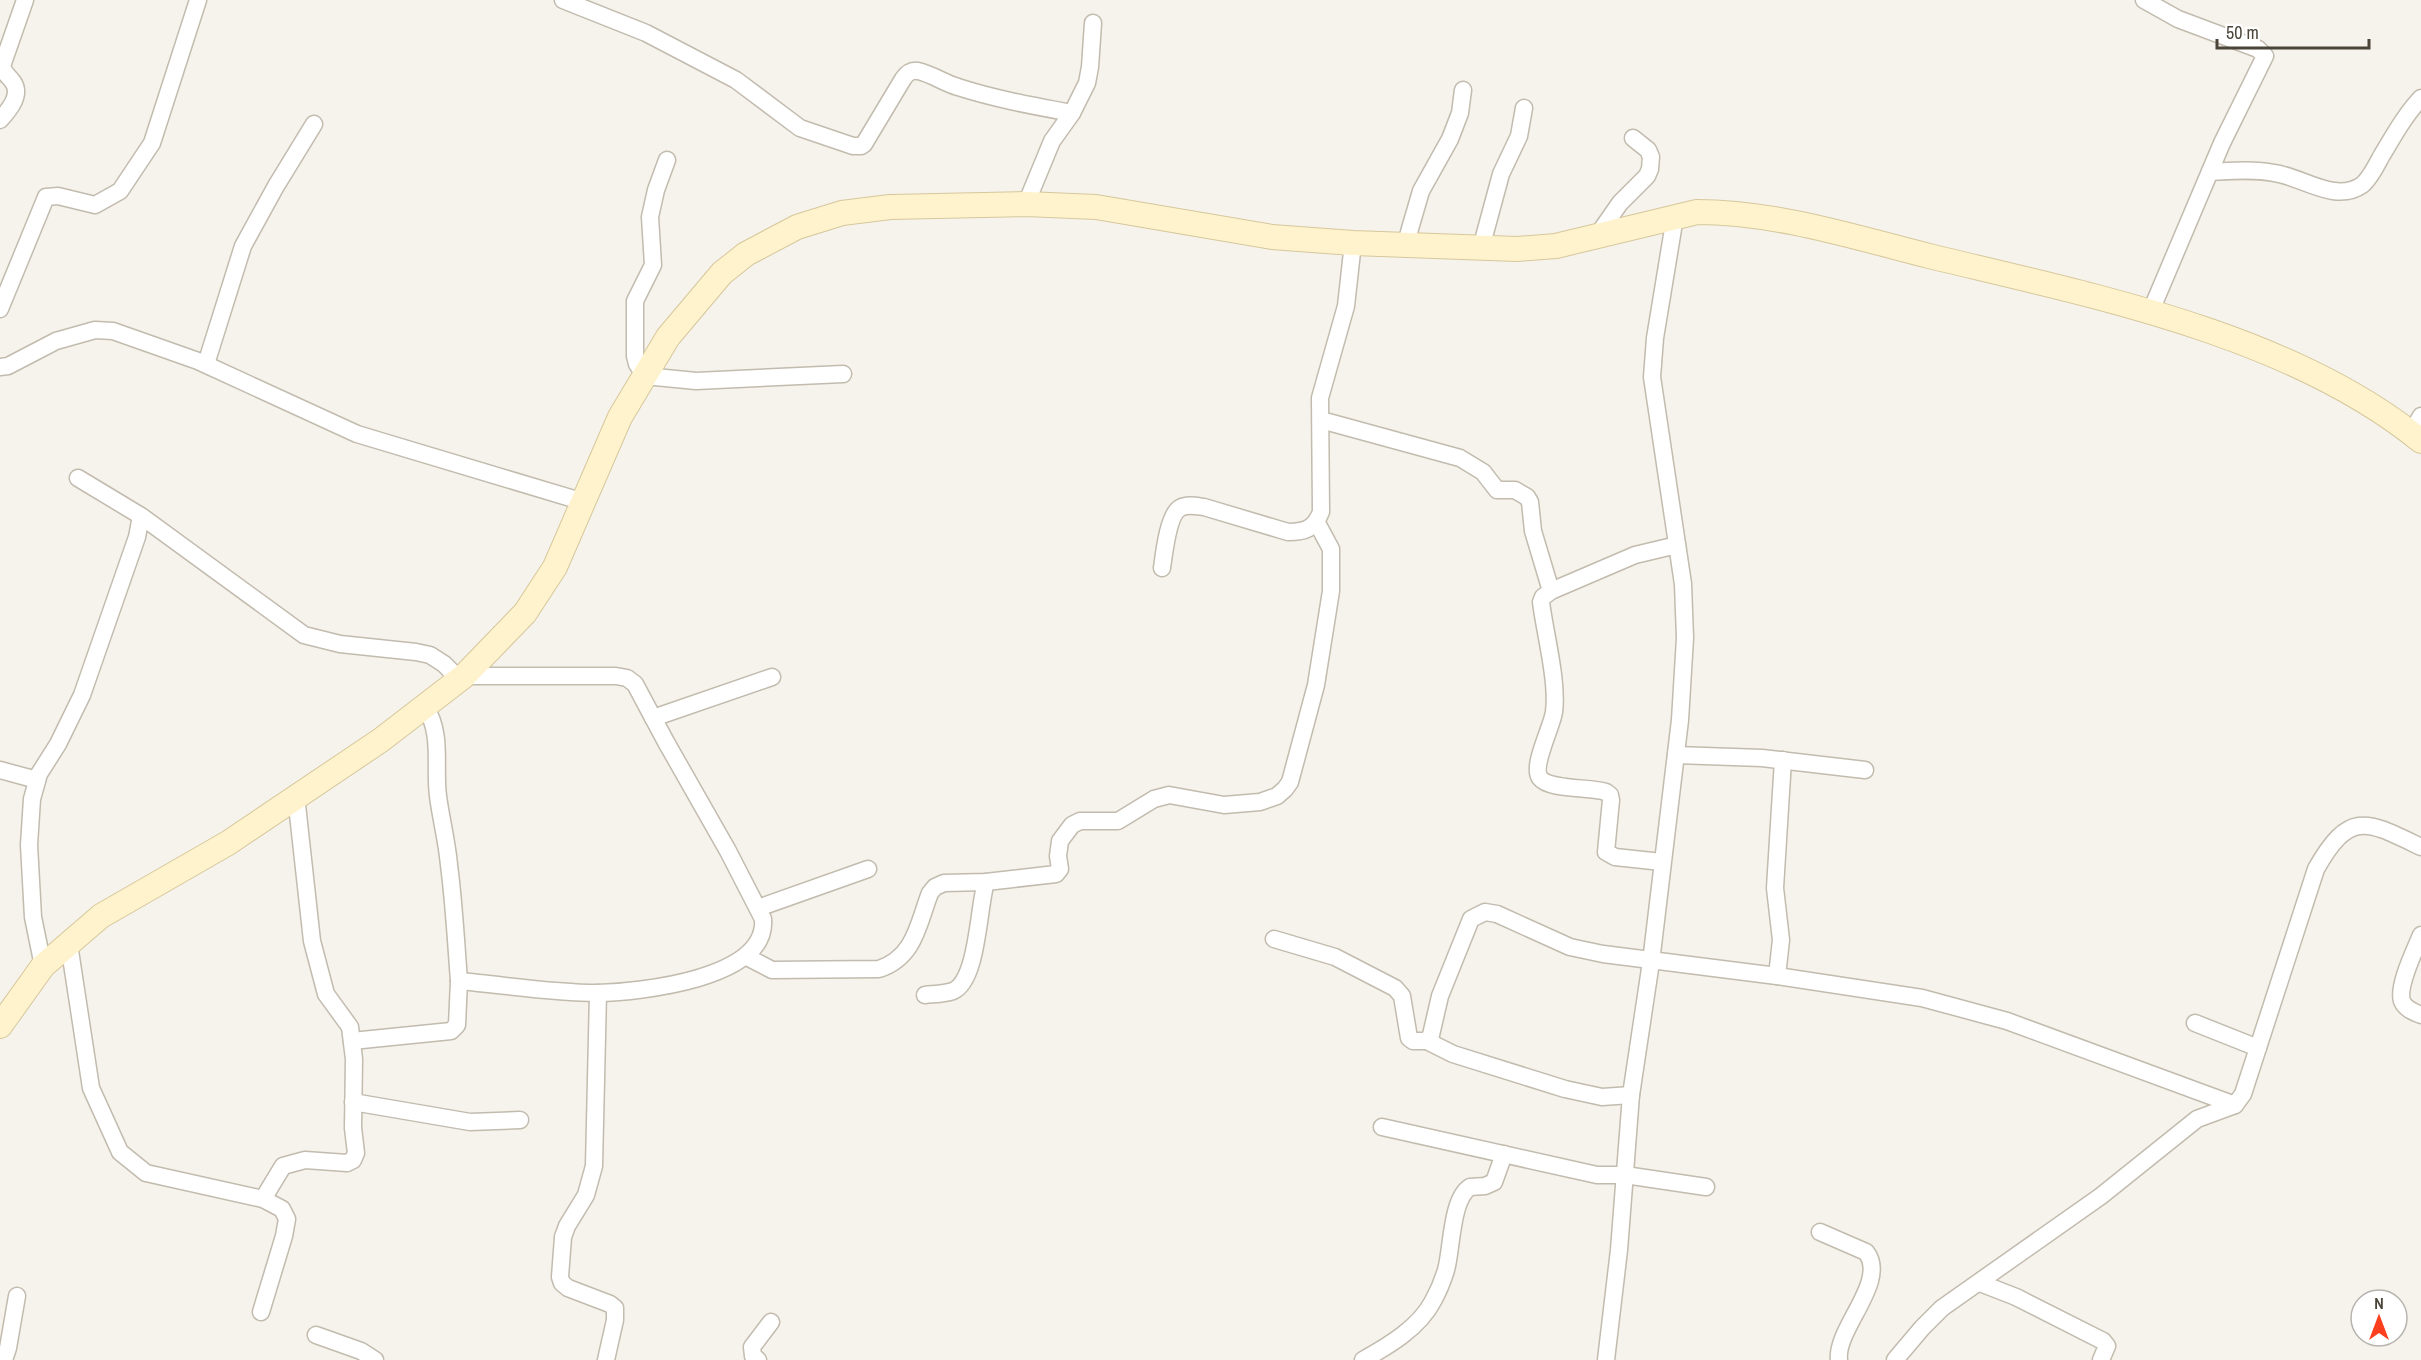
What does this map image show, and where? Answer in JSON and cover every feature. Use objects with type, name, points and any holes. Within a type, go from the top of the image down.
[{"type":"street","points":[[0,120],[10,109],[16,91],[14,82],[3,72],[2,66],[25,0]]},
{"type":"street","points":[[0,309],[46,197],[58,196],[95,206],[120,191],[152,143],[198,0]]},
{"type":"street","points":[[562,0],[646,33],[711,66],[753,91],[800,128],[856,146],[864,144],[903,78],[907,73],[913,71],[921,72],[956,87],[1023,104],[1072,113]]},
{"type":"street","points":[[2144,0],[2178,19],[2258,49],[2265,56],[2210,172],[2150,313]]},
{"type":"street","points":[[1026,204],[1052,141],[1072,113],[1087,83],[1093,23]]},
{"type":"street","points":[[1405,246],[1421,191],[1450,139],[1460,113],[1462,90]]},
{"type":"street","points":[[2210,172],[2275,173],[2337,192],[2362,185],[2403,121],[2421,98]]},
{"type":"street","points":[[1481,248],[1501,174],[1519,136],[1524,108]]},
{"type":"street","points":[[206,364],[243,246],[314,124]]},
{"type":"street","points":[[1597,236],[1620,203],[1647,176],[1650,169],[1651,157],[1648,150],[1632,138]]},
{"type":"street","points":[[645,376],[635,356],[635,301],[653,265],[651,210],[667,160]]},
{"type":"street","points":[[0,1026],[44,966],[101,916],[228,843],[381,740],[462,678],[525,613],[555,567],[620,417],[668,337],[722,273],[746,254],[797,227],[843,213],[890,207],[1026,204],[1096,207],[1272,237],[1405,246],[1517,249],[1556,246],[1697,212],[1714,212],[1784,222],[1961,264],[2150,313],[2271,353],[2418,430]]},
{"type":"street","points":[[1606,1360],[1625,1175],[1630,1095],[1651,962],[1676,754],[1685,638],[1683,584],[1652,377],[1655,338],[1675,217]]},
{"type":"street","points":[[1162,568],[1172,516],[1180,508],[1204,507],[1288,532],[1311,529],[1317,523],[1321,512],[1321,390],[1346,306],[1353,243]]},
{"type":"street","points":[[0,367],[8,366],[57,341],[95,330],[113,331],[206,364],[357,434],[584,502]]},
{"type":"street","points":[[645,376],[696,381],[843,374]]},
{"type":"street","points":[[1321,420],[1460,458],[1483,472],[1497,490],[1515,490],[1527,497],[1530,502],[1533,531],[1551,591]]},
{"type":"street","points":[[78,478],[141,516],[304,635],[340,644],[430,655],[462,678],[616,676],[627,678],[635,684],[758,908],[764,930],[747,957],[713,974],[623,991],[598,993],[459,981]]},
{"type":"street","points":[[44,966],[33,917],[29,845],[32,799],[37,780],[58,744],[82,694],[137,537],[141,516]]},
{"type":"street","points":[[747,957],[772,970],[879,969],[893,964],[905,954],[930,892],[935,887],[944,883],[986,882],[1056,874],[1060,869],[1058,856],[1060,841],[1072,825],[1080,820],[1118,820],[1154,799],[1169,795],[1224,806],[1260,802],[1277,796],[1290,782],[1316,685],[1331,591],[1331,549],[1317,523]]},
{"type":"street","points":[[1662,862],[1615,857],[1606,852],[1611,800],[1610,795],[1606,792],[1559,786],[1539,778],[1539,760],[1554,711],[1554,694],[1541,602],[1543,597],[1551,591],[1635,555],[1677,545]]},
{"type":"street","points":[[653,718],[772,677]]},
{"type":"street","points":[[352,1041],[451,1031],[457,1024],[459,981],[449,863],[438,796],[437,736],[432,717],[425,706]]},
{"type":"street","points":[[1676,754],[1783,760],[1865,770]]},
{"type":"street","points":[[1777,976],[1781,940],[1775,888],[1783,760]]},
{"type":"street","points":[[0,770],[37,780]]},
{"type":"street","points":[[263,1199],[283,1166],[305,1160],[342,1164],[353,1160],[356,1154],[350,1027],[326,994],[312,941],[296,796]]},
{"type":"street","points":[[1895,1360],[1942,1308],[2101,1196],[2197,1119],[2235,1105],[2243,1094],[2316,869],[2326,851],[2340,835],[2351,828],[2367,825],[2379,826],[2421,847]]},
{"type":"street","points":[[758,908],[868,869]]},
{"type":"street","points":[[925,995],[953,991],[964,983],[972,967],[979,907],[986,882]]},
{"type":"street","points":[[1427,1041],[1431,1035],[1445,985],[1471,919],[1485,912],[1497,914],[1570,947],[1651,962],[1777,976],[1895,993],[2007,1021],[2235,1105]]},
{"type":"street","points":[[2421,935],[2402,991],[2402,1001],[2408,1009],[2421,1015]]},
{"type":"street","points":[[1275,939],[1335,957],[1395,988],[1402,996],[1409,1038],[1413,1041],[1427,1041],[1453,1054],[1565,1089],[1602,1097],[1630,1095]]},
{"type":"street","points":[[69,944],[91,1089],[120,1152],[137,1168],[154,1176],[263,1199],[282,1209],[287,1219],[284,1236],[261,1312]]},
{"type":"street","points":[[598,993],[594,1166],[586,1195],[563,1237],[560,1277],[562,1283],[568,1288],[615,1308],[615,1320],[606,1360]]},
{"type":"street","points":[[2195,1023],[2258,1048]]},
{"type":"street","points":[[353,1102],[470,1122],[520,1120]]},
{"type":"street","points":[[1382,1127],[1597,1175],[1625,1175],[1706,1187]]},
{"type":"street","points":[[1363,1360],[1388,1346],[1411,1328],[1433,1302],[1445,1271],[1460,1198],[1470,1187],[1485,1186],[1494,1182],[1504,1155]]},
{"type":"street","points":[[1820,1232],[1866,1252],[1871,1258],[1872,1266],[1865,1291],[1841,1346],[1839,1360]]},
{"type":"street","points":[[1980,1283],[2016,1296],[2103,1341],[2107,1346],[2101,1360]]},
{"type":"street","points":[[4,1360],[17,1296]]},
{"type":"street","points":[[758,1360],[753,1356],[752,1347],[771,1322]]},
{"type":"street","points":[[316,1335],[361,1351],[375,1360]]}]
